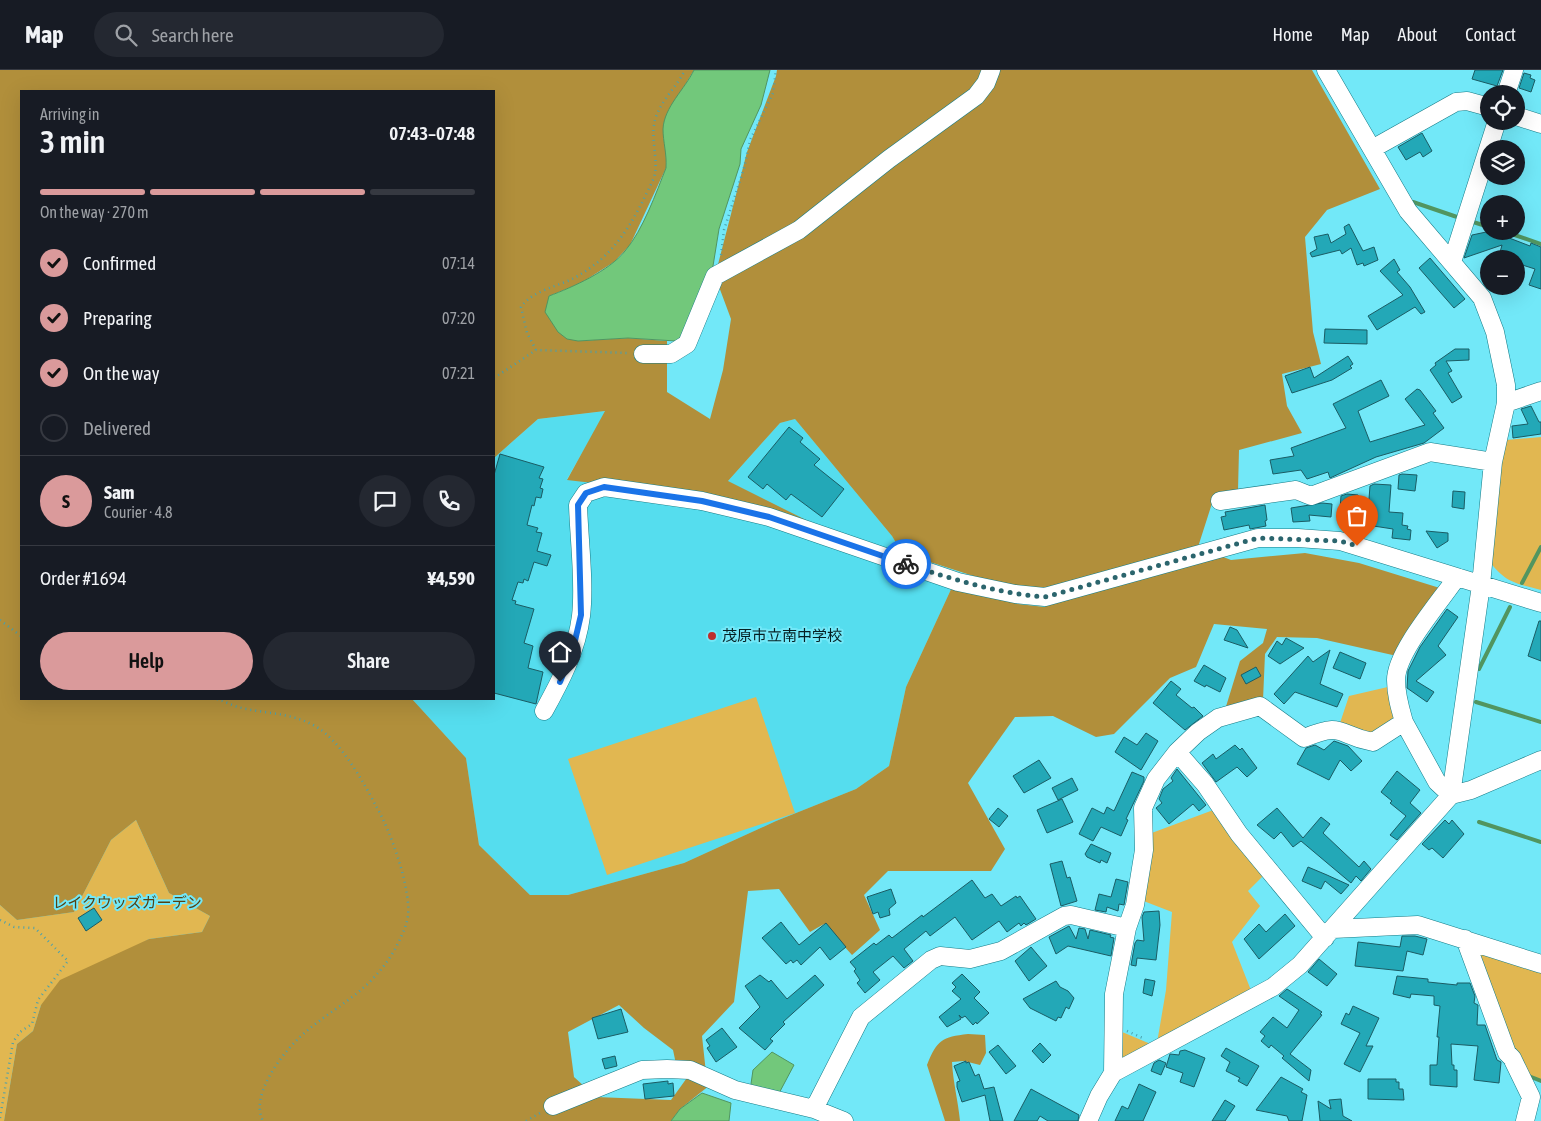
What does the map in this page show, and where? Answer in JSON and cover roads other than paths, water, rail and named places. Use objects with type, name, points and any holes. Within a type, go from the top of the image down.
[{"type":"street","points":[[643,354],[672,354],[687,344],[715,276],[799,230],[889,159],[976,96],[986,83],[991,70]]},
{"type":"street","points":[[1088,1121],[1099,1096],[1113,1074],[1273,987],[1300,966],[1451,795],[1481,585],[1493,462],[1506,403],[1506,385],[1495,332],[1482,298],[1408,211],[1326,70]]},
{"type":"street","points":[[1509,85],[1514,70]]},
{"type":"street","points":[[1372,149],[1456,102],[1467,101],[1480,105]]},
{"type":"street","points":[[1525,119],[1541,124]]},
{"type":"street","points":[[1452,262],[1494,130]]},
{"type":"street","points":[[1506,403],[1541,391]]},
{"type":"street","points":[[1220,500],[1296,490],[1311,496],[1430,452],[1493,462]]},
{"type":"street","points":[[544,712],[560,682],[573,649],[581,615],[578,505],[586,493],[604,487],[702,501],[769,517],[958,582],[1015,594],[1045,597],[1258,538],[1340,541],[1541,603]]},
{"type":"street","points":[[1451,795],[1437,782],[1404,722],[1396,688],[1400,659],[1457,577]]},
{"type":"street","points":[[1113,1074],[1114,994],[1135,904],[1144,850],[1143,808],[1156,780],[1177,752],[1218,718],[1260,706],[1304,738],[1324,729],[1336,728],[1373,742],[1404,722]]},
{"type":"street","points":[[1177,752],[1205,784],[1239,834],[1329,933]]},
{"type":"street","points":[[1451,795],[1471,790],[1541,760]]},
{"type":"street","points":[[814,1109],[861,1017],[931,960],[940,956],[970,959],[1001,951],[1064,916],[1071,915],[1128,928]]},
{"type":"street","points":[[1329,933],[1418,925],[1541,964]]},
{"type":"street","points":[[1466,940],[1507,1053],[1512,1058],[1531,1096],[1525,1121]]},
{"type":"street","points":[[553,1106],[642,1070],[690,1070],[735,1090],[814,1109],[844,1121]]},
{"type":"waterway","points":[[1413,202],[1460,218]]},
{"type":"waterway","points":[[1470,221],[1480,224]]},
{"type":"waterway","points":[[1525,239],[1541,244]]},
{"type":"waterway","points":[[1522,583],[1541,547]]},
{"type":"waterway","points":[[1479,669],[1510,607]]},
{"type":"waterway","points":[[1476,702],[1541,722]]},
{"type":"waterway","points":[[1479,822],[1541,842]]},
{"type":"waterway","points":[[1526,1075],[1541,1081]]},
{"type":"place","name":"茂原市立南中学校","points":[[712,636]]},
{"type":"park label","name":"レイクウッズガーデン","points":[[127,903]]}]
